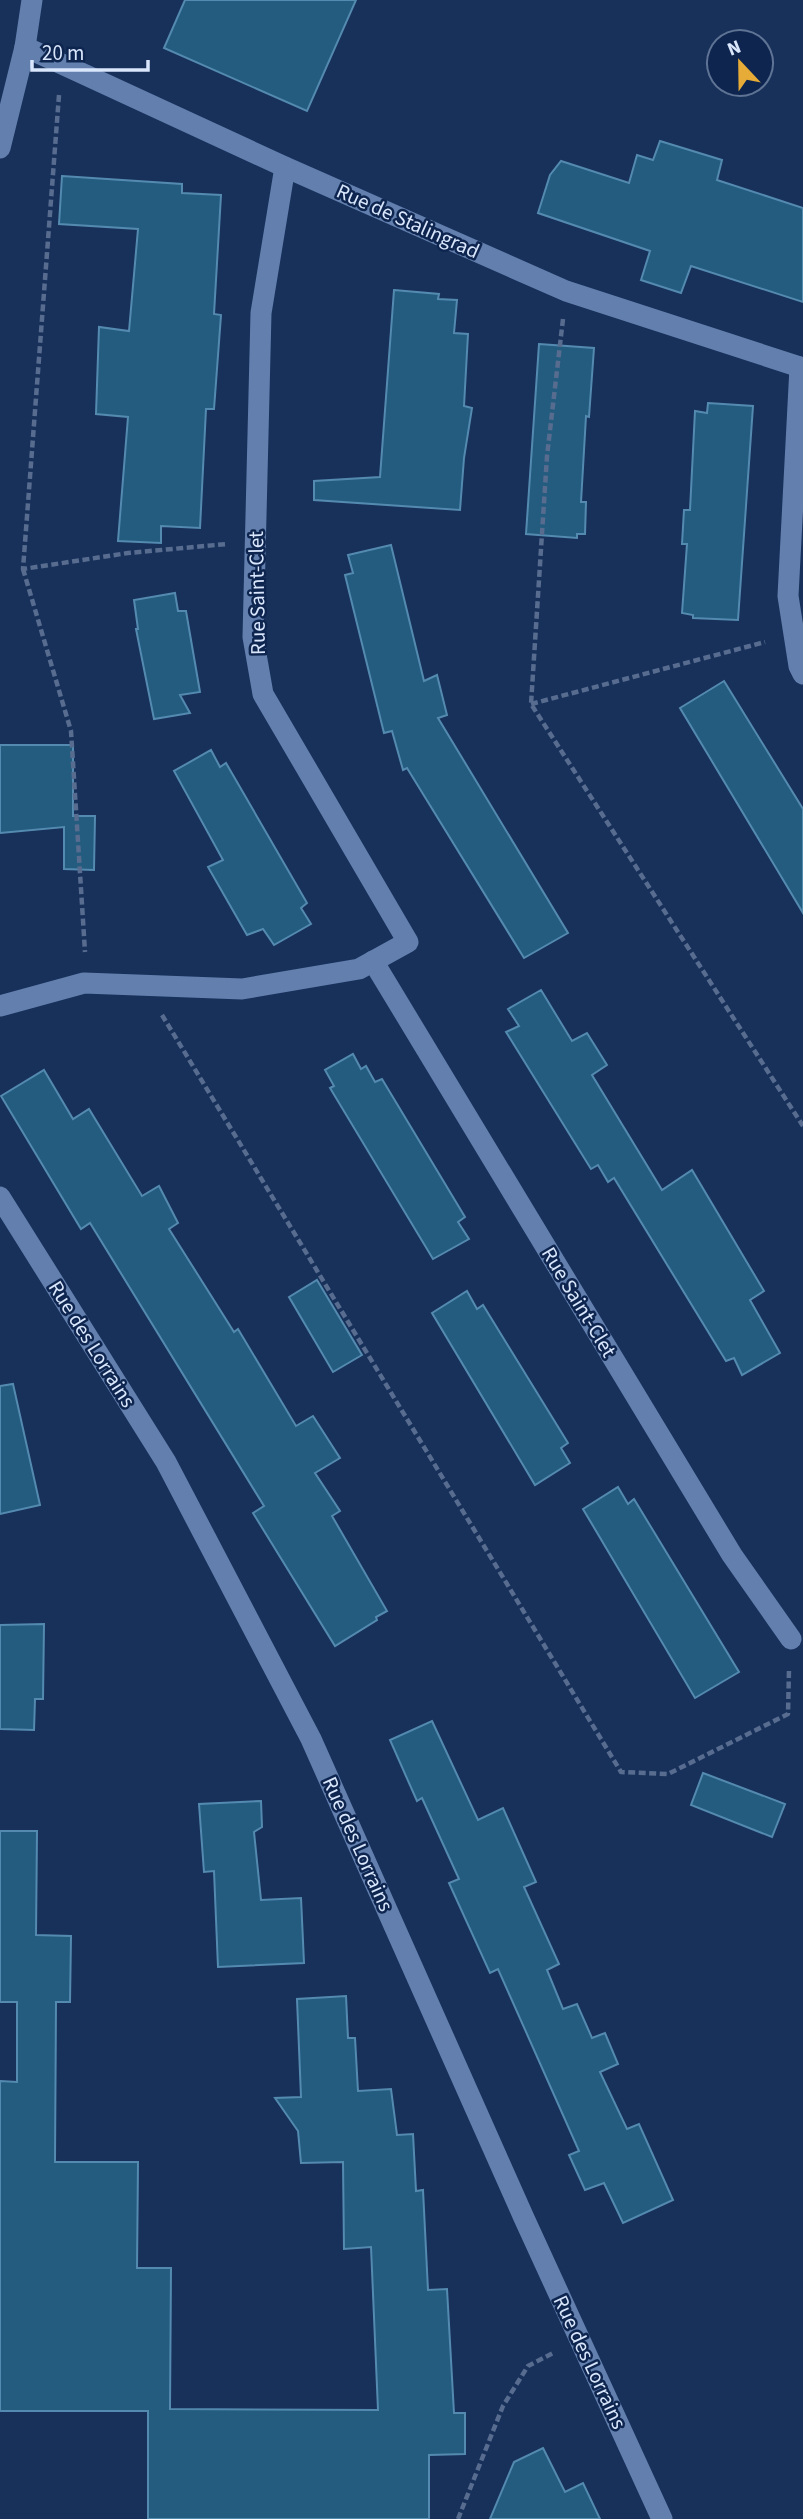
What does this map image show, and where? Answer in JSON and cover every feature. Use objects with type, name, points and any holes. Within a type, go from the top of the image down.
[{"type":"street","points":[[0,148],[25,47],[32,0]]},
{"type":"street","name":"Rue de Stalingrad","points":[[25,47],[285,167],[566,291],[801,368]]},
{"type":"street","name":"Rue Saint-Clet","points":[[0,1006],[84,983],[242,989],[359,969],[408,942],[263,694],[253,637],[261,313],[285,167]]},
{"type":"street","points":[[801,368],[788,596],[799,666],[803,674]]},
{"type":"street","name":"Rue Saint-Clet","points":[[373,961],[732,1555],[791,1639]]},
{"type":"street","name":"Rue des Lorrains","points":[[0,1197],[166,1462],[311,1739],[662,2519]]},
{"type":"path","points":[[61,64],[23,569],[71,731],[85,956],[84,983]]},
{"type":"path","points":[[566,291],[547,456],[531,704],[803,1126]]},
{"type":"path","points":[[23,569],[128,553],[256,541]]},
{"type":"path","points":[[531,704],[794,634]]},
{"type":"path","points":[[143,985],[621,1772],[668,1774],[788,1714],[791,1639]]},
{"type":"path","points":[[458,2519],[503,2406],[528,2366],[580,2341]]},
{"type":"building","points":[[185,0],[356,0],[307,111],[164,48]]},
{"type":"building","points":[[660,141],[722,160],[717,180],[803,208],[803,302],[691,266],[681,293],[641,280],[650,251],[538,213],[550,175],[561,161],[629,183],[637,155],[653,160]]},
{"type":"building","points":[[62,176],[182,184],[182,193],[221,195],[214,314],[221,315],[214,409],[206,409],[200,528],[161,526],[161,543],[118,541],[128,417],[96,414],[99,327],[129,331],[138,229],[59,224]]},
{"type":"building","points":[[394,290],[439,294],[438,299],[457,300],[454,333],[468,334],[464,406],[472,408],[464,458],[460,510],[314,500],[314,481],[380,477]]},
{"type":"building","points":[[539,344],[594,348],[589,417],[586,416],[581,502],[586,502],[585,534],[577,534],[577,538],[526,534]]},
{"type":"building","points":[[708,403],[753,406],[738,620],[693,618],[693,615],[682,613],[687,544],[682,544],[684,510],[690,510],[695,411],[707,413]]},
{"type":"building","points":[[391,545],[424,681],[437,675],[447,715],[438,718],[568,933],[524,958],[407,768],[403,770],[392,731],[384,733],[345,575],[353,573],[348,555]]},
{"type":"building","points":[[175,593],[178,611],[186,611],[200,692],[180,695],[190,713],[154,719],[136,629],[134,600]]},
{"type":"building","points":[[724,681],[803,809],[803,913],[680,708]]},
{"type":"building","points":[[0,745],[73,745],[73,816],[95,816],[94,870],[64,869],[64,827],[0,833]]},
{"type":"building","points":[[211,750],[220,767],[226,763],[307,903],[301,908],[311,924],[274,945],[263,929],[247,935],[208,867],[223,860],[174,771]]},
{"type":"building","points":[[541,990],[572,1041],[587,1033],[607,1065],[592,1075],[662,1190],[692,1170],[764,1291],[750,1300],[780,1353],[742,1375],[734,1358],[726,1361],[614,1178],[608,1182],[598,1165],[591,1169],[506,1032],[519,1026],[508,1009]]},
{"type":"building","points":[[353,1054],[361,1069],[366,1066],[375,1082],[382,1079],[465,1217],[458,1222],[469,1239],[433,1259],[330,1088],[334,1086],[325,1070]]},
{"type":"building","points":[[44,1070],[73,1119],[89,1109],[142,1196],[159,1186],[178,1223],[169,1229],[234,1332],[238,1329],[296,1426],[313,1416],[340,1458],[315,1473],[340,1511],[332,1516],[387,1611],[335,1646],[253,1513],[264,1506],[90,1223],[81,1229],[1,1096]]},
{"type":"building","points":[[317,1280],[362,1355],[333,1372],[289,1297]]},
{"type":"building","points":[[467,1291],[477,1309],[483,1305],[568,1443],[561,1448],[570,1463],[535,1485],[432,1313]]},
{"type":"building","points":[[13,1384],[40,1505],[0,1514],[0,1386]]},
{"type":"building","points":[[618,1487],[628,1504],[634,1499],[739,1672],[695,1698],[583,1509]]},
{"type":"building","points":[[44,1624],[43,1699],[35,1699],[34,1730],[0,1729],[0,1625]]},
{"type":"building","points":[[432,1721],[478,1820],[503,1808],[536,1882],[524,1887],[559,1964],[547,1970],[563,2009],[577,2004],[592,2038],[605,2033],[618,2064],[600,2072],[627,2129],[639,2124],[673,2200],[623,2223],[604,2183],[585,2190],[569,2155],[579,2151],[498,1969],[490,1973],[449,1883],[459,1879],[422,1798],[417,1801],[390,1740]]},
{"type":"building","points":[[703,1773],[785,1804],[772,1837],[691,1805]]},
{"type":"building","points":[[261,1801],[262,1827],[254,1832],[261,1900],[301,1898],[304,1963],[218,1967],[214,1871],[204,1872],[199,1804]]},
{"type":"building","points":[[0,1831],[37,1831],[36,1935],[71,1936],[70,2002],[56,2002],[55,2162],[138,2162],[137,2268],[171,2268],[170,2409],[378,2410],[371,2247],[344,2249],[343,2162],[301,2163],[298,2131],[275,2098],[301,2097],[297,1999],[346,1996],[348,2038],[355,2038],[358,2091],[391,2089],[397,2135],[413,2134],[416,2191],[423,2190],[428,2290],[447,2289],[454,2413],[465,2413],[465,2454],[429,2455],[429,2519],[148,2519],[148,2411],[0,2411],[0,2081],[17,2082],[17,2002],[0,2002]]},
{"type":"building","points":[[543,2448],[565,2492],[583,2483],[600,2519],[490,2519],[514,2462]]}]
